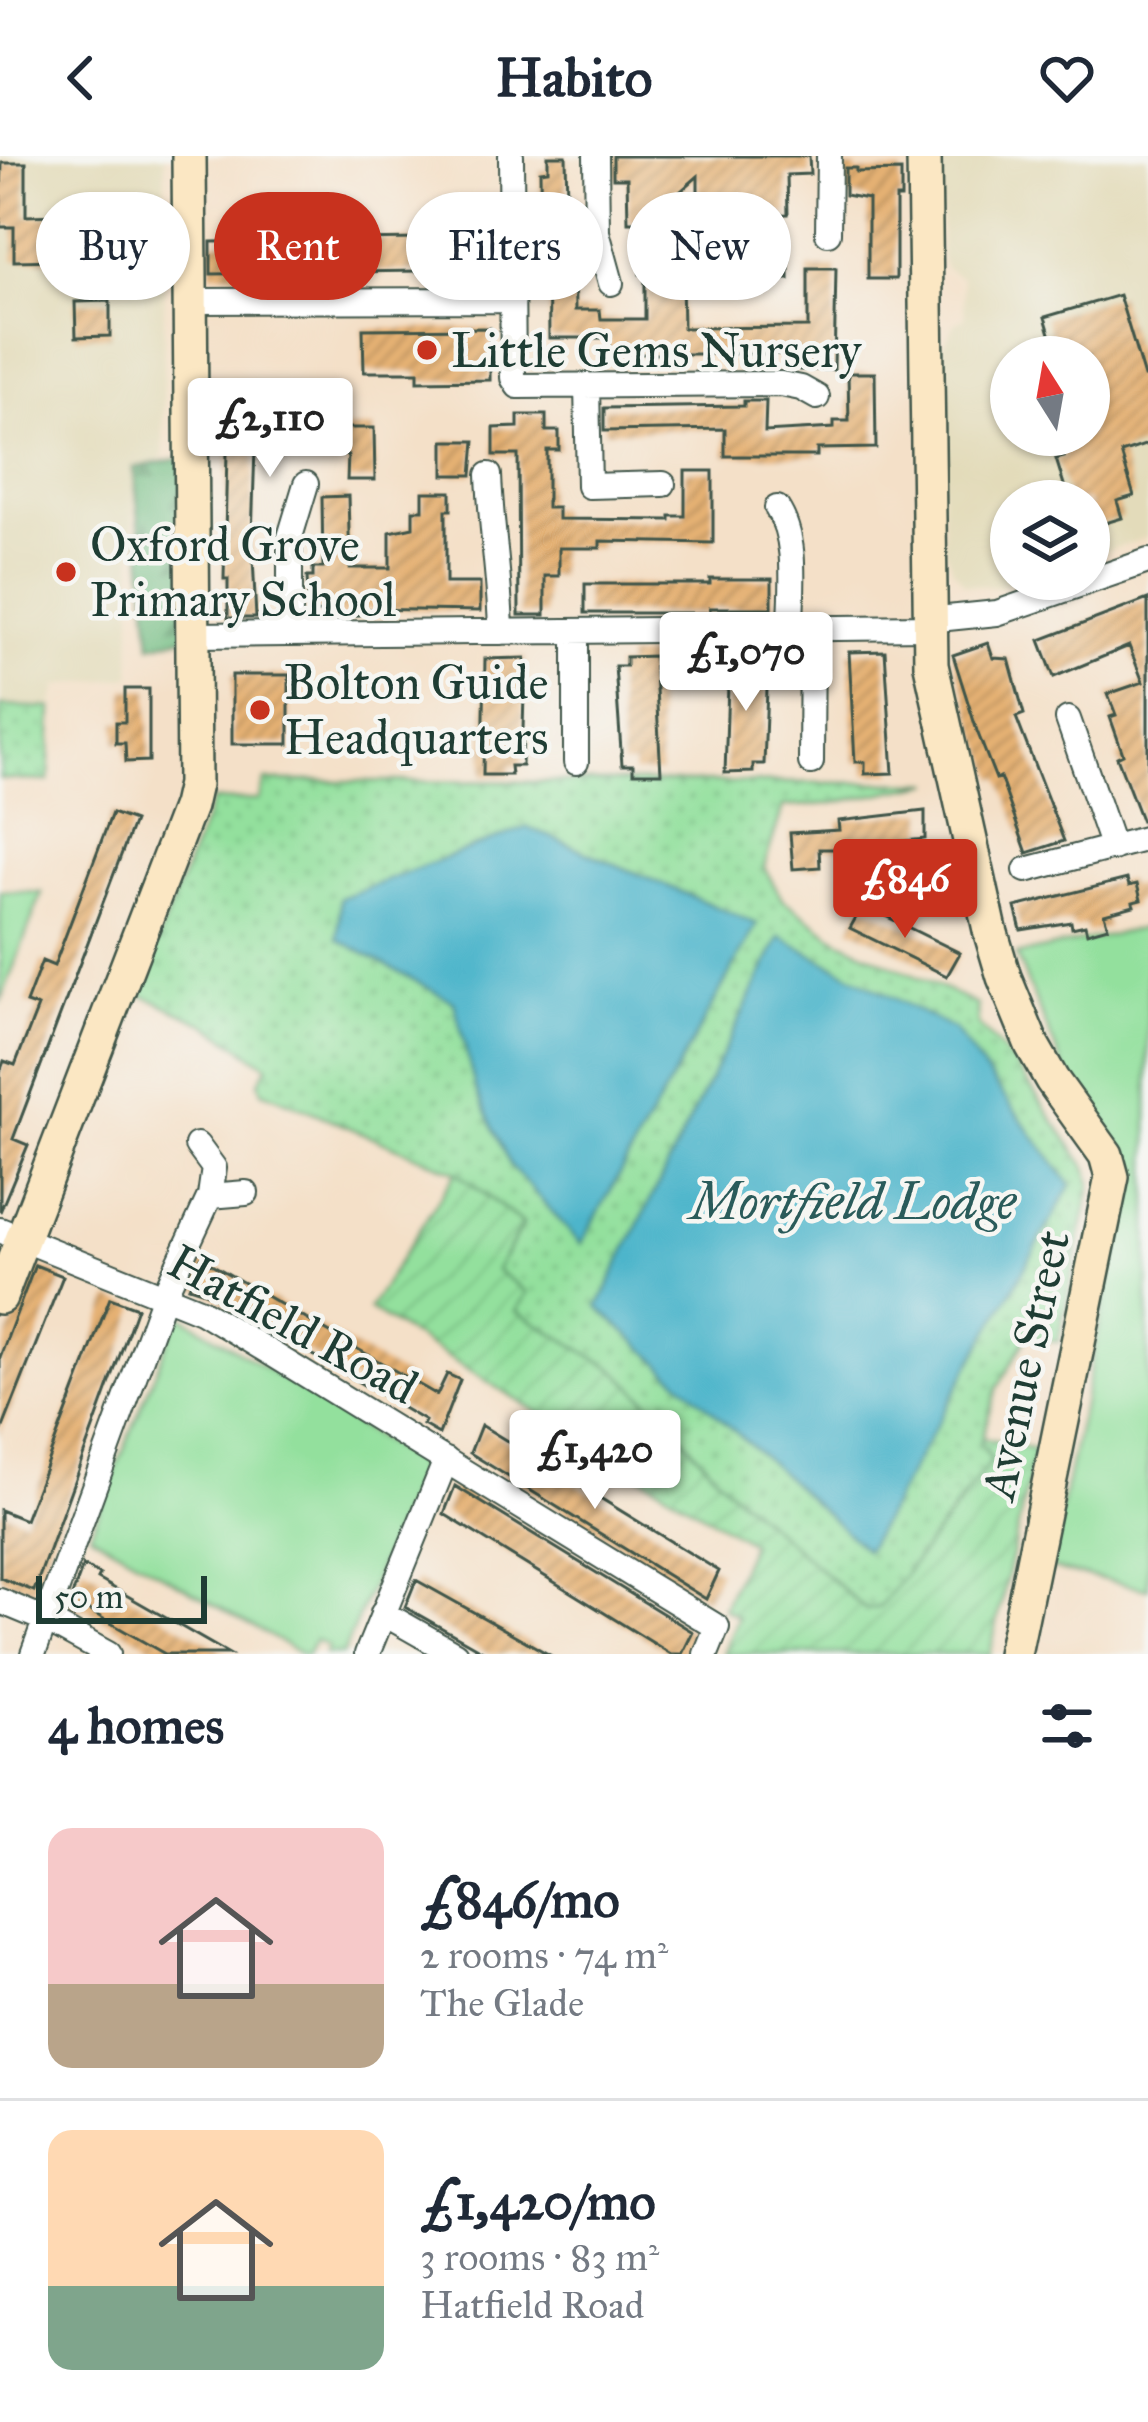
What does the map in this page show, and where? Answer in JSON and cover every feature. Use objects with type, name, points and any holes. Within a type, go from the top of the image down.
[{"type":"street","points":[[0,1297],[11,1234],[189,806],[195,764],[189,156]]},
{"type":"street","points":[[511,156],[512,192]]},
{"type":"street","points":[[596,156],[597,232],[611,283]]},
{"type":"street","points":[[828,233],[829,156]]},
{"type":"street","name":"Avenue Street","points":[[924,156],[928,623],[935,685],[996,951],[1032,1045],[1106,1156],[1112,1177],[1014,1654]]},
{"type":"street","points":[[192,302],[513,300],[513,379],[518,386],[781,384],[818,397]]},
{"type":"street","points":[[587,386],[590,486],[663,484]]},
{"type":"street","points":[[489,476],[491,543],[500,571],[501,632]]},
{"type":"street","points":[[290,634],[290,537],[306,484]]},
{"type":"street","points":[[777,508],[790,544],[801,628],[810,762]]},
{"type":"street","points":[[193,635],[928,623],[998,613],[1148,561]]},
{"type":"street","points":[[575,762],[576,631]]},
{"type":"street","points":[[1067,719],[1113,848]]},
{"type":"street","points":[[1027,870],[1148,838]]},
{"type":"street","points":[[882,889],[912,891],[978,877]]},
{"type":"street","points":[[33,1654],[164,1295],[210,1196],[214,1168],[197,1145]]},
{"type":"street","points":[[210,1196],[246,1193]]},
{"type":"street","name":"Hatfield Road","points":[[11,1234],[201,1311],[717,1627],[706,1654]]},
{"type":"street","points":[[367,1654],[446,1460]]},
{"type":"street","points":[[0,1601],[108,1654]]},
{"type":"street","points":[[383,1613],[455,1654]]},
{"type":"shaded area","points":[[0,156],[165,156],[165,192],[36,192],[36,300],[164,300],[163,458],[134,469],[131,677],[57,686],[52,708],[0,706]]},
{"type":"shaded area","points":[[943,156],[1148,156],[1148,537],[1110,550],[1110,480],[990,480],[990,586],[965,584],[952,568],[944,546],[938,356],[956,322],[965,318],[962,278],[945,268],[941,256]]},
{"type":"green space","points":[[192,456],[193,635],[151,645],[134,468]]},
{"type":"green space","points":[[0,706],[52,708],[49,781],[0,779]]},
{"type":"green space","points":[[265,781],[932,783],[829,804],[783,807],[764,867],[782,899],[837,939],[977,1005],[978,1025],[1014,1063],[1088,1170],[1091,1185],[1058,1342],[1028,1335],[997,1389],[980,1444],[992,1460],[880,1607],[866,1610],[725,1486],[664,1416],[615,1370],[516,1311],[495,1271],[523,1224],[456,1172],[262,1091],[259,1081],[268,1066],[208,1025],[137,993],[212,801],[259,800]]},
{"type":"green space","points":[[0,891],[42,893],[0,1003]]},
{"type":"green space","points":[[1148,927],[1148,1589],[1049,1568],[1133,1164],[1076,1097],[1016,955]]},
{"type":"green space","points":[[456,1172],[523,1224],[496,1270],[527,1292],[516,1311],[615,1370],[664,1416],[725,1486],[866,1610],[880,1607],[992,1460],[980,1444],[982,1438],[1035,1450],[990,1654],[723,1654],[738,1617],[723,1608],[751,1543],[369,1309]]},
{"type":"green space","points":[[179,1314],[417,1463],[418,1474],[343,1654],[325,1654],[328,1647],[315,1640],[307,1654],[301,1654],[90,1533]]},
{"type":"water","name":"Mortfield Lodge","points":[[527,827],[757,924],[581,1244],[510,1165],[475,1087],[454,1002],[338,939],[340,898]]},
{"type":"water","name":"Mortfield Lodge","points":[[780,937],[954,1030],[1071,1185],[866,1550],[598,1307]]},
{"type":"building","points":[[548,156],[566,156],[567,192],[540,192],[540,171],[548,170]]},
{"type":"building","points":[[613,156],[809,156],[810,174],[787,175],[787,192],[698,192],[698,176],[680,192],[627,192],[627,178],[613,178]]},
{"type":"building","points":[[2,163],[26,163],[26,216],[36,216],[36,261],[14,261],[14,227],[0,227]]},
{"type":"building","points":[[845,168],[901,171],[901,198],[896,198],[896,279],[868,279],[868,199],[845,195]]},
{"type":"building","points":[[406,239],[406,271],[382,272],[382,240]]},
{"type":"building","points":[[214,242],[214,274],[211,274]]},
{"type":"building","points":[[808,268],[836,268],[834,370],[800,370],[801,354],[610,354],[609,338],[549,338],[549,300],[575,300],[575,310],[600,310],[601,319],[645,319],[645,300],[682,300],[683,328],[808,327]]},
{"type":"building","points":[[1119,295],[1144,377],[1148,376],[1148,444],[1121,453],[1134,496],[1117,501],[1122,518],[1110,522],[1110,480],[1062,480],[1056,459],[1110,456],[1110,336],[1051,336],[1045,317]]},
{"type":"building","points":[[110,301],[110,336],[76,337],[75,302]]},
{"type":"building","name":"Little Gems Nursery","points":[[490,328],[490,380],[418,381],[418,372],[364,372],[363,329]]},
{"type":"building","points":[[848,373],[875,373],[876,448],[817,449],[817,456],[725,456],[725,429],[604,431],[604,408],[744,406],[744,401],[766,401],[765,432],[834,428],[834,421],[849,421]]},
{"type":"building","points":[[222,388],[250,388],[250,421],[315,421],[315,428],[374,428],[375,480],[347,480],[348,455],[331,455],[331,448],[255,448],[256,618],[228,618]]},
{"type":"building","points":[[518,415],[546,415],[546,431],[559,431],[559,450],[547,450],[547,508],[558,508],[558,519],[670,520],[670,516],[685,516],[685,471],[713,471],[713,543],[600,541],[600,548],[559,548],[559,576],[545,576],[545,615],[519,615],[518,455],[494,455],[494,428],[518,427]]},
{"type":"building","points":[[444,441],[475,441],[472,475],[444,475]]},
{"type":"building","points":[[423,492],[451,492],[451,510],[446,510],[446,583],[480,583],[480,611],[359,609],[359,615],[338,616],[309,612],[307,577],[313,577],[313,568],[323,568],[322,497],[348,496],[350,568],[390,568],[390,532],[413,527],[413,510],[423,510]]},
{"type":"building","points":[[710,579],[772,579],[772,608],[585,613],[585,584],[710,584]]},
{"type":"building","points":[[1148,599],[1148,822],[1142,822],[1117,757],[1123,754],[1110,717],[1116,715],[1108,694],[1143,682],[1129,646],[1054,677],[1040,640]]},
{"type":"building","points":[[988,643],[993,658],[1009,659],[1024,714],[1016,717],[1064,841],[1027,853],[1000,777],[996,779],[977,731],[953,655]]},
{"type":"building","points":[[885,651],[893,773],[865,774],[865,762],[855,762],[849,652]]},
{"type":"building","points":[[654,656],[661,773],[633,773],[633,765],[622,765],[615,666],[626,666],[626,657]]},
{"type":"building","points":[[729,656],[757,656],[757,664],[768,664],[764,764],[753,764],[753,772],[725,773]]},
{"type":"building","points":[[525,658],[522,766],[510,766],[511,775],[483,775],[485,659]]},
{"type":"building","name":"Bolton Guide Headquarters","points":[[232,675],[289,675],[289,744],[232,744]]},
{"type":"building","points":[[125,689],[149,689],[149,761],[126,762],[125,743],[116,743],[116,722],[125,722]]},
{"type":"building","points":[[925,811],[925,839],[860,845],[860,849],[819,849],[820,867],[793,869],[790,833],[839,830],[838,821]]},
{"type":"building","points":[[112,813],[134,821],[13,1139],[28,1145],[0,1212],[0,1072],[4,1061],[15,1065],[38,1007],[26,1003],[42,961],[54,966]]},
{"type":"building","points":[[1127,879],[1129,886],[1137,884],[1141,900],[1104,914],[1108,927],[1087,933],[1085,925],[1072,928],[1071,922],[1021,930],[1015,907]]},
{"type":"building","points":[[863,905],[960,953],[947,976],[850,928]]},
{"type":"building","points":[[201,1258],[437,1395],[447,1374],[460,1380],[439,1434],[423,1425],[425,1421],[189,1287]]},
{"type":"building","points":[[35,1265],[63,1276],[0,1435],[0,1357]]},
{"type":"building","points":[[110,1298],[137,1308],[34,1591],[0,1578],[0,1510],[25,1520]]},
{"type":"building","points":[[481,1425],[719,1571],[706,1599],[470,1453]]},
{"type":"building","points":[[455,1486],[693,1632],[682,1654],[671,1654],[444,1514]]},
{"type":"building","points":[[83,1566],[229,1654],[165,1654],[81,1606],[74,1617],[66,1612]]},
{"type":"building","points":[[416,1580],[548,1654],[488,1654],[405,1607]]},
{"type":"place","name":"Little Gems Nursery","points":[[427,350]]},
{"type":"place","name":"Oxford Grove Primary School","points":[[66,572]]},
{"type":"place","name":"Bolton Guide Headquarters","points":[[260,710]]}]
